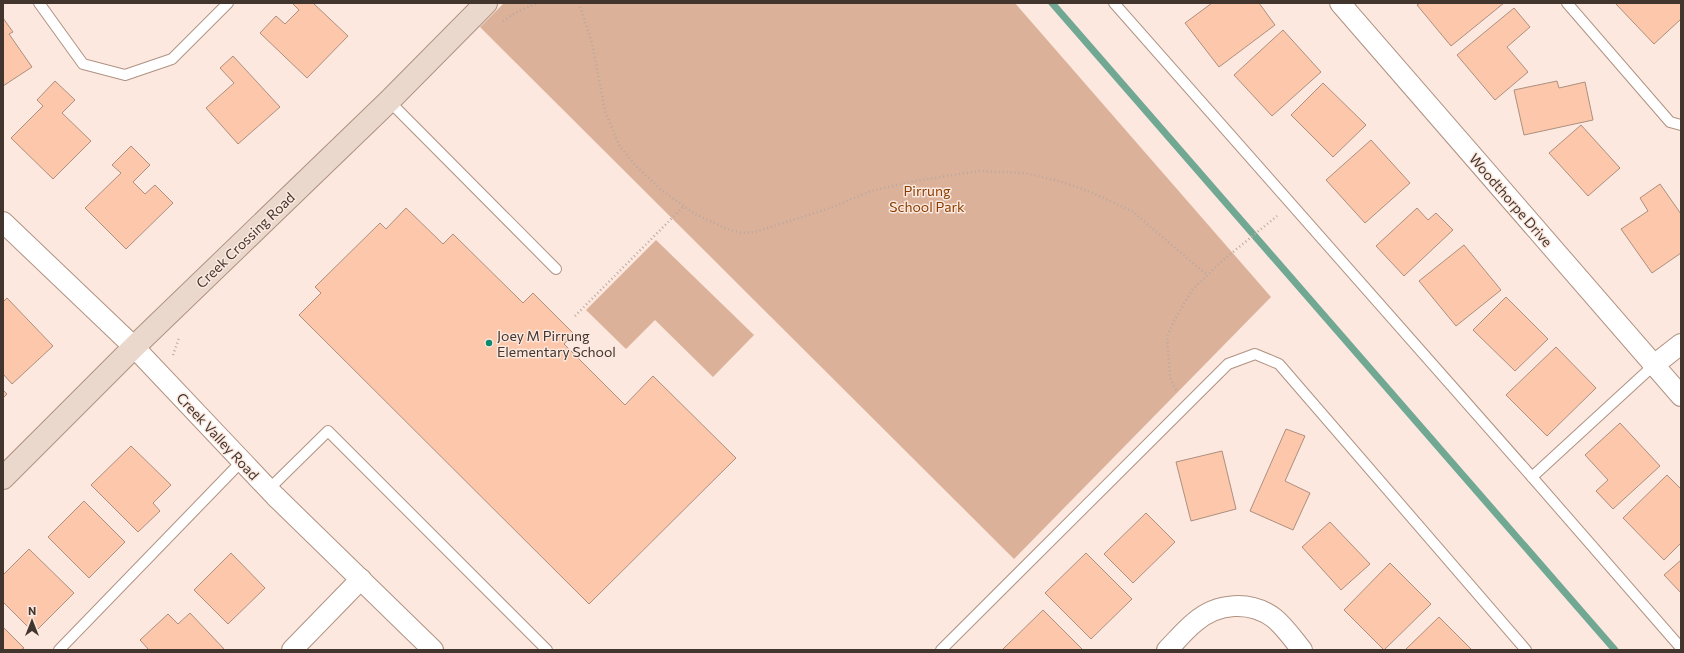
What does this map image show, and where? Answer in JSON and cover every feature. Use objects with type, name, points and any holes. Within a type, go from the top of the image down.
[{"type":"street","name":"Creek Crossing Road","points":[[3,478],[134,347],[389,101],[486,3]]},
{"type":"street","name":"Woodthorpe Drive","points":[[1340,3],[1681,396]]},
{"type":"street","name":"Creek Valley Road","points":[[3,222],[134,347],[269,490],[433,650]]},
{"type":"street","points":[[1654,365],[1681,344]]},
{"type":"street","points":[[292,650],[361,579]]},
{"type":"street","points":[[1167,650],[1195,621],[1212,611],[1227,606],[1245,606],[1257,609],[1272,617],[1284,628],[1302,650]]},
{"type":"lane","points":[[40,3],[83,64],[125,75],[172,59],[228,3]]},
{"type":"lane","points":[[1114,3],[1681,648]]},
{"type":"lane","points":[[1567,3],[1670,122],[1681,125]]},
{"type":"lane","points":[[389,101],[556,269]]},
{"type":"lane","points":[[941,650],[1228,364],[1255,354],[1279,364],[1526,650]]},
{"type":"lane","points":[[1532,477],[1654,365]]},
{"type":"lane","points":[[269,490],[328,431],[547,650]]},
{"type":"lane","points":[[59,650],[242,461]]},
{"type":"path","points":[[579,3],[592,44],[605,111],[619,145],[635,165],[660,189],[695,214],[727,230],[742,233],[769,228],[830,208],[871,191],[915,181],[979,171],[1024,174],[1058,181],[1088,191],[1132,211],[1207,275]]},
{"type":"path","points":[[574,316],[684,206]]},
{"type":"path","points":[[1184,408],[1170,378],[1167,336],[1174,321],[1192,290],[1222,261],[1282,212]]},
{"type":"green space","name":"Pirrung School Park","points":[[504,3],[1015,3],[1271,297],[1014,559],[480,27]]},
{"type":"green space","points":[[656,240],[754,335],[713,377],[655,320],[626,349],[586,310]]},
{"type":"building","points":[[292,3],[313,3],[348,36],[307,78],[260,33],[276,16],[285,24],[299,10]]},
{"type":"building","points":[[1212,3],[1259,3],[1275,25],[1219,67],[1185,23]]},
{"type":"building","points":[[1420,3],[1504,3],[1451,46],[1417,5]]},
{"type":"building","points":[[1615,3],[1681,3],[1681,19],[1654,44]]},
{"type":"building","points":[[1514,8],[1530,27],[1507,47],[1528,72],[1495,100],[1457,55]]},
{"type":"building","points":[[3,18],[13,32],[9,34],[32,67],[3,86]]},
{"type":"building","points":[[1283,30],[1321,72],[1272,116],[1234,75]]},
{"type":"building","points":[[233,56],[280,107],[238,144],[206,108],[234,83],[220,68]]},
{"type":"building","points":[[55,81],[75,100],[62,113],[91,141],[53,179],[11,138],[43,106],[37,100]]},
{"type":"building","points":[[1557,81],[1559,88],[1585,82],[1593,120],[1524,135],[1514,90]]},
{"type":"building","points":[[1323,83],[1366,125],[1333,157],[1291,115]]},
{"type":"building","points":[[1581,125],[1620,168],[1588,196],[1549,153]]},
{"type":"building","points":[[1371,140],[1410,183],[1365,223],[1326,180]]},
{"type":"building","points":[[131,146],[150,165],[133,182],[145,194],[155,185],[173,203],[126,249],[85,208],[121,173],[112,165]]},
{"type":"building","points":[[1660,184],[1681,214],[1681,253],[1652,273],[1621,229],[1648,211],[1640,198]]},
{"type":"building","points":[[406,208],[443,244],[453,234],[523,303],[533,293],[574,334],[564,344],[625,405],[653,376],[736,458],[589,604],[299,315],[321,293],[315,287],[380,223],[386,229]]},
{"type":"building","points":[[1417,208],[1428,220],[1436,213],[1453,230],[1404,276],[1376,246]]},
{"type":"building","points":[[1464,245],[1501,290],[1456,326],[1419,281]]},
{"type":"building","points":[[1506,297],[1548,339],[1515,371],[1473,330]]},
{"type":"building","points":[[7,298],[53,346],[12,384],[3,374],[3,302]]},
{"type":"building","points":[[1556,347],[1596,388],[1547,436],[1506,395]]},
{"type":"building","points":[[3,390],[7,394],[3,398]]},
{"type":"building","points":[[1620,423],[1660,466],[1613,509],[1596,491],[1608,480],[1585,455]]},
{"type":"building","points":[[1286,429],[1305,436],[1285,481],[1310,493],[1293,530],[1250,511]]},
{"type":"building","points":[[131,446],[171,485],[153,503],[160,511],[138,532],[91,485]]},
{"type":"building","points":[[1222,451],[1236,509],[1191,521],[1176,462]]},
{"type":"building","points":[[1667,475],[1681,489],[1681,543],[1664,560],[1623,518]]},
{"type":"building","points":[[84,501],[125,542],[89,578],[48,537]]},
{"type":"building","points":[[1146,513],[1175,542],[1133,583],[1104,554]]},
{"type":"building","points":[[1330,522],[1370,564],[1341,590],[1302,547]]},
{"type":"building","points":[[29,549],[74,593],[34,633],[3,602],[3,575]]},
{"type":"building","points":[[231,553],[265,588],[228,624],[194,590]]},
{"type":"building","points":[[1086,553],[1132,599],[1091,639],[1045,593]]},
{"type":"building","points":[[1681,560],[1681,593],[1664,575]]},
{"type":"building","points":[[1390,563],[1431,604],[1384,650],[1344,610]]},
{"type":"building","points":[[1043,610],[1083,650],[1002,650]]},
{"type":"building","points":[[190,613],[225,650],[149,650],[140,640],[168,614],[178,624]]},
{"type":"building","points":[[1439,617],[1472,650],[1405,650]]},
{"type":"building","points":[[3,627],[24,648],[21,650],[3,650]]},
{"type":"waterway","points":[[1052,3],[1615,650]]},
{"type":"place","name":"Joey M Pirrung Elementary School","points":[[489,343]]}]
